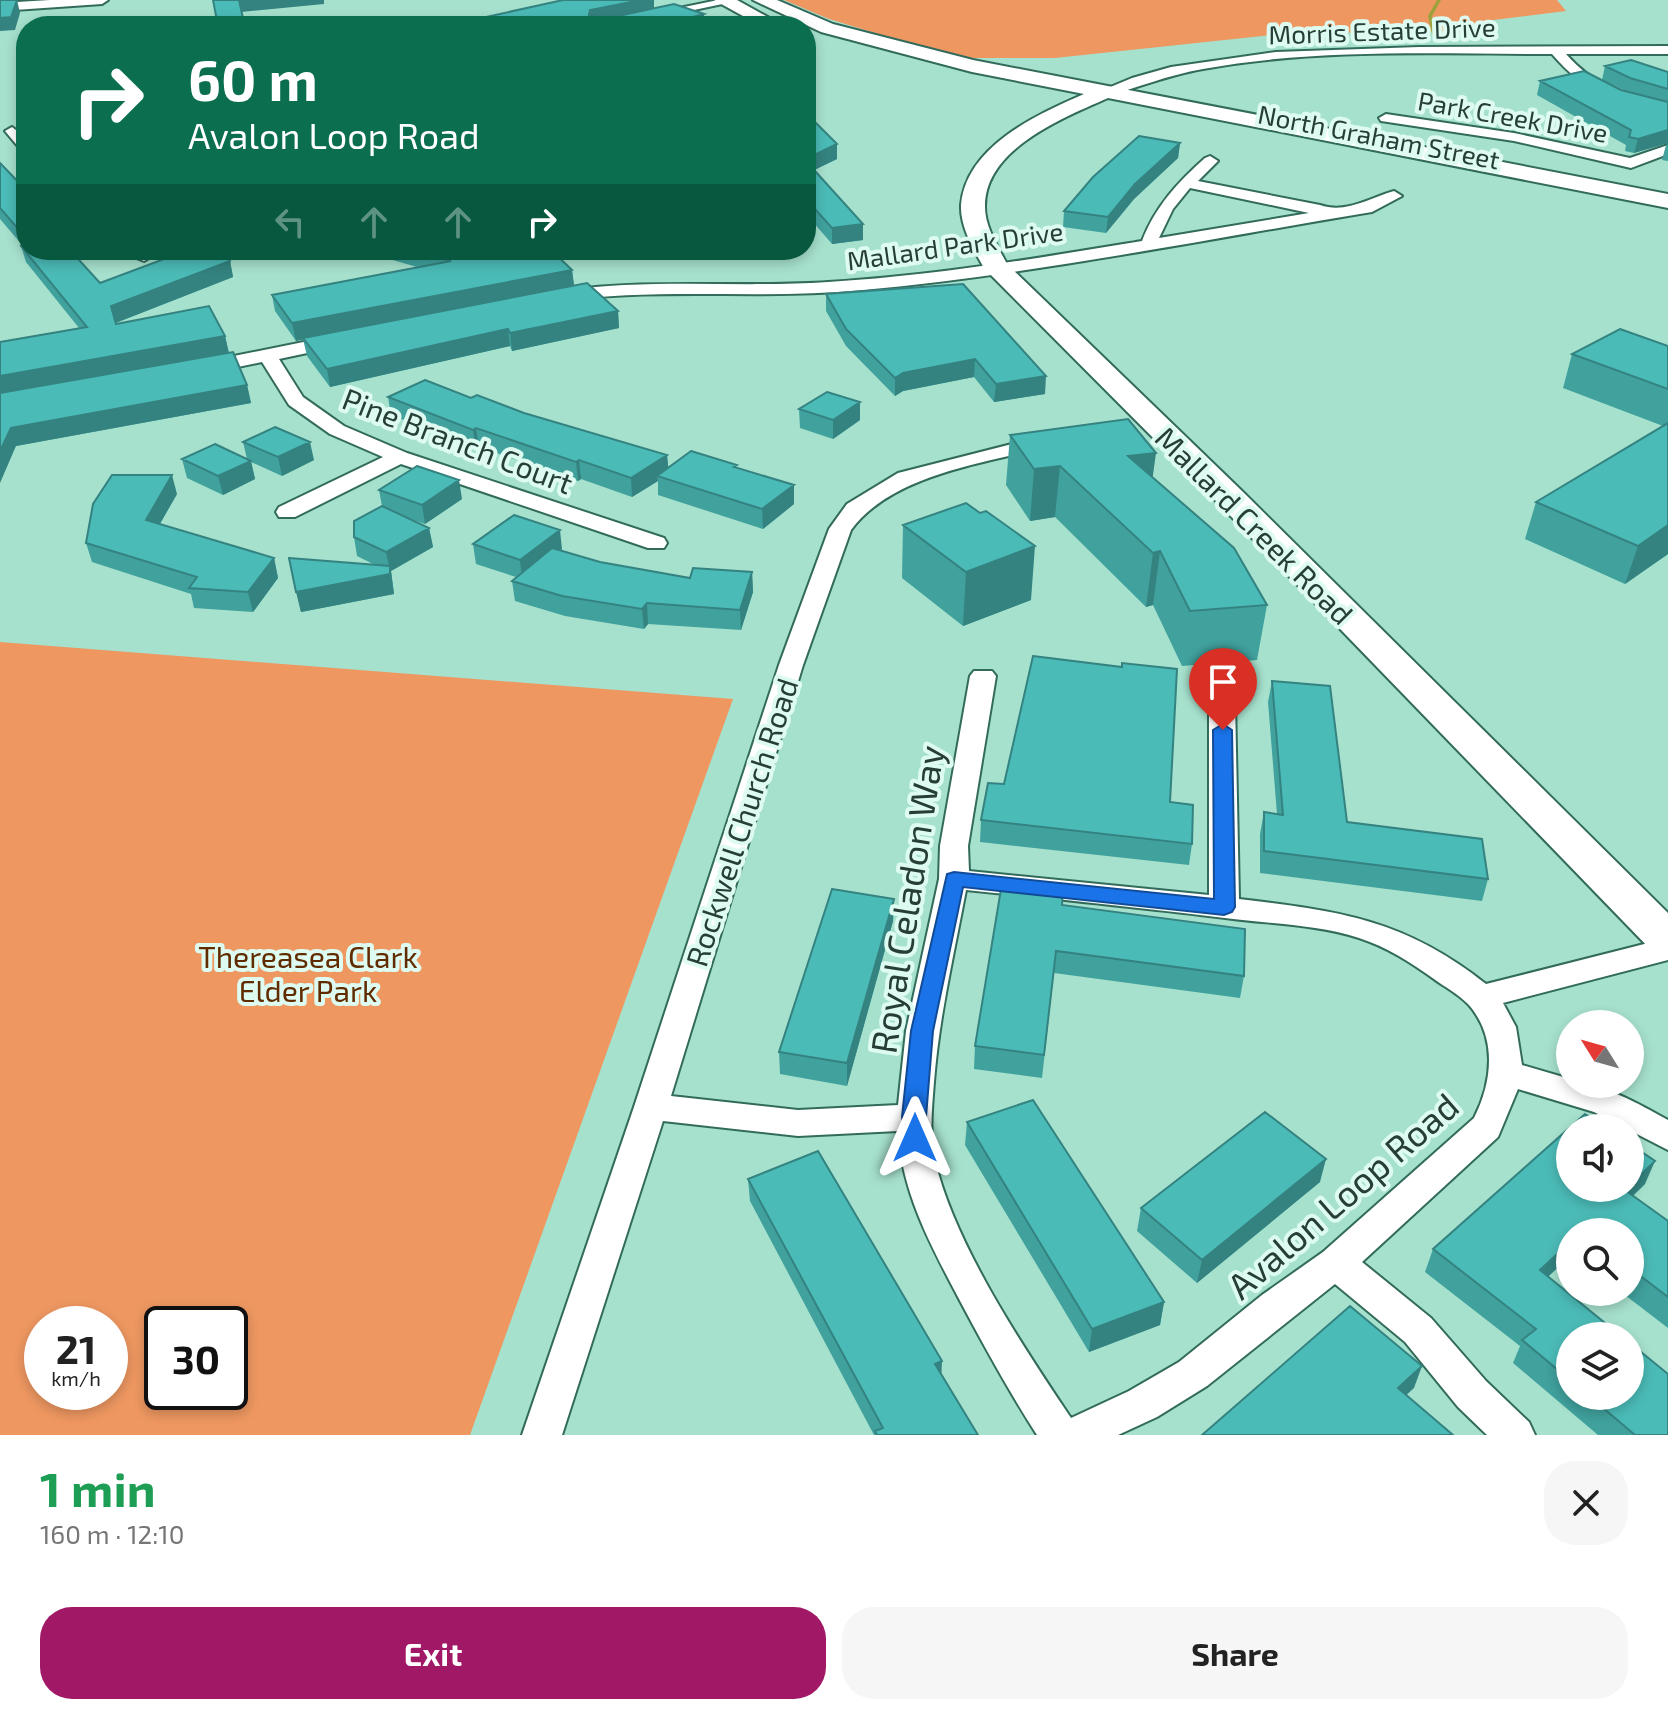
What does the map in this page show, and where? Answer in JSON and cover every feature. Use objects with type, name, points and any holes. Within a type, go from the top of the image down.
[{"type":"main road","points":[[762,0],[794,16]]},
{"type":"main road","points":[[725,1],[755,16]]},
{"type":"main road","points":[[816,23],[875,42],[1103,93]]},
{"type":"main road","points":[[816,41],[926,72],[1079,104]]},
{"type":"main road","name":"Mallard Creek Road","points":[[1103,93],[1013,142],[988,165],[979,180],[973,207],[976,223],[997,268],[1130,422],[1231,498],[1668,940]]},
{"type":"main road","name":"North Graham Street","points":[[1103,93],[1668,201]]},
{"type":"main road","name":"North Graham Street","points":[[1079,104],[1668,221]]},
{"type":"street","points":[[0,7],[102,0]]},
{"type":"street","points":[[649,16],[725,1]]},
{"type":"street","points":[[1556,50],[1593,89],[1668,111]]},
{"type":"street","name":"Morris Estate Drive","points":[[1103,93],[1169,70],[1283,54],[1668,50]]},
{"type":"street","name":"Park Creek Drive","points":[[1386,118],[1514,137],[1631,163],[1668,149]]},
{"type":"street","points":[[12,131],[16,136]]},
{"type":"street","points":[[1149,243],[1153,225],[1162,211],[1210,161]]},
{"type":"street","points":[[1187,183],[1331,213]]},
{"type":"street","name":"Mallard Park Drive","points":[[537,301],[617,287],[829,288],[997,268],[1372,207],[1394,196]]},
{"type":"street","points":[[189,371],[357,337]]},
{"type":"street","name":"Pine Branch Court","points":[[267,355],[296,401],[310,414],[337,430],[400,457],[656,543]]},
{"type":"street","name":"Rockwell Church Road","points":[[542,1435],[651,1107],[791,665],[840,529],[855,509],[906,478],[1072,435]]},
{"type":"street","points":[[287,512],[400,457]]},
{"type":"street","name":"Royal Celadon Way","points":[[983,676],[954,846],[954,879],[922,1031],[914,1117],[917,1159],[938,1224],[1013,1364],[1060,1435]]},
{"type":"street","points":[[1222,700],[1224,907]]},
{"type":"street","name":"Avalon Loop Road","points":[[954,879],[1224,907],[1332,921],[1369,930],[1400,942],[1481,997],[1500,1031],[1507,1073],[1500,1104],[1486,1127],[1336,1263],[1275,1307],[1193,1374],[1143,1404],[1076,1435]]},
{"type":"street","points":[[1481,997],[1668,949]]},
{"type":"street","points":[[1507,1073],[1605,1102],[1668,1136]]},
{"type":"street","points":[[651,1107],[765,1121],[849,1122],[914,1117]]},
{"type":"street","points":[[1336,1263],[1418,1330],[1472,1394],[1515,1435]]},
{"type":"green space","points":[[784,0],[1557,0],[1566,11],[1485,21],[1476,34],[1435,31],[1281,34],[1055,58],[957,58],[829,19]]},
{"type":"green space","name":"Thereasea Clark Elder Park","points":[[0,642],[733,699],[470,1435],[0,1435]]},
{"type":"building","points":[[0,0],[17,0],[11,17],[0,18]]},
{"type":"building","points":[[213,0],[239,0],[242,16],[216,16]]},
{"type":"building","points":[[563,0],[641,0],[590,10],[589,15],[618,16],[490,16]]},
{"type":"building","points":[[674,4],[704,14],[696,16],[618,16]]},
{"type":"building","points":[[1631,60],[1668,72],[1668,89],[1630,78],[1605,66]]},
{"type":"building","points":[[1584,71],[1621,90],[1668,102],[1668,130],[1638,139],[1629,137],[1631,130],[1540,81]]},
{"type":"building","points":[[816,123],[837,144],[816,154]]},
{"type":"building","points":[[1139,136],[1180,143],[1135,184],[1108,217],[1064,211],[1093,177]]},
{"type":"building","points":[[0,163],[16,180],[16,226],[0,208]]},
{"type":"building","points":[[816,172],[863,224],[832,228],[816,210]]},
{"type":"building","points":[[32,260],[79,260],[100,283],[161,260],[230,260],[111,306],[116,324],[209,306],[225,336],[0,376],[0,342],[87,327]]},
{"type":"building","points":[[448,260],[562,260],[572,270],[292,323],[272,295],[451,261]]},
{"type":"building","points":[[587,283],[618,311],[510,333],[508,329],[327,369],[303,338]]},
{"type":"building","points":[[963,284],[1046,376],[996,384],[975,359],[903,373],[895,378],[846,329],[826,294]]},
{"type":"building","points":[[1620,329],[1668,346],[1668,389],[1572,354]]},
{"type":"building","points":[[233,352],[247,385],[11,428],[0,451],[0,393]]},
{"type":"building","points":[[425,380],[471,398],[477,395],[524,413],[667,455],[631,478],[476,428],[473,430],[388,397]]},
{"type":"building","points":[[827,392],[860,402],[833,420],[799,409]]},
{"type":"building","points":[[1128,419],[1156,453],[1128,456],[1234,548],[1267,605],[1190,611],[1160,551],[1153,553],[1060,466],[1034,469],[1010,435]]},
{"type":"building","points":[[1668,423],[1668,525],[1638,546],[1536,502]]},
{"type":"building","points":[[275,427],[310,442],[278,457],[243,442]]},
{"type":"building","points":[[215,444],[251,461],[218,476],[182,459]]},
{"type":"building","points":[[691,451],[794,485],[762,509],[657,476]]},
{"type":"building","points":[[417,466],[459,480],[422,505],[379,490]]},
{"type":"building","points":[[112,475],[172,475],[146,520],[274,558],[248,592],[189,588],[197,577],[86,543],[93,504]]},
{"type":"building","points":[[966,503],[980,513],[986,511],[1035,546],[966,572],[903,525]]},
{"type":"building","points":[[382,506],[429,528],[386,552],[354,537],[354,521]]},
{"type":"building","points":[[514,515],[560,530],[520,560],[473,544]]},
{"type":"building","points":[[552,548],[600,562],[690,578],[693,568],[752,572],[740,610],[647,603],[642,609],[562,596],[512,581]]},
{"type":"building","points":[[289,558],[390,566],[390,574],[296,592]]},
{"type":"building","points":[[1033,656],[1122,667],[1122,663],[1177,669],[1170,802],[1193,805],[1192,844],[981,820],[988,783],[1004,784]]},
{"type":"building","points":[[1272,681],[1330,686],[1347,822],[1482,839],[1488,879],[1264,851],[1264,812],[1283,815]]},
{"type":"building","points":[[1002,883],[1063,890],[1062,905],[1245,929],[1244,976],[1056,951],[1044,1055],[975,1046]]},
{"type":"building","points":[[832,889],[894,899],[847,1063],[779,1052]]},
{"type":"building","points":[[1033,1100],[1164,1302],[1092,1329],[967,1122]]},
{"type":"building","points":[[1265,1112],[1326,1159],[1202,1260],[1141,1208]]},
{"type":"building","points":[[1556,1140],[1556,1202],[1642,1202],[1668,1221],[1668,1297],[1644,1279],[1644,1218],[1556,1218],[1556,1255],[1540,1270],[1556,1283],[1556,1306],[1584,1306],[1604,1322],[1556,1322],[1556,1368],[1522,1340],[1536,1329],[1433,1249]]},
{"type":"building","points":[[818,1151],[942,1361],[935,1364],[978,1435],[877,1435],[875,1431],[883,1428],[748,1179]]},
{"type":"building","points":[[1644,1154],[1655,1161],[1644,1172]]},
{"type":"building","points":[[1350,1306],[1422,1366],[1398,1388],[1453,1435],[1202,1435]]},
{"type":"building","points":[[1644,1354],[1668,1374],[1668,1435],[1635,1435],[1606,1410],[1644,1410]]},
{"type":"waterway","points":[[1434,34],[1430,16],[1439,0]]},
{"type":"route","points":[[915,1138],[922,1031],[954,879],[1224,907],[1223,730]]}]
